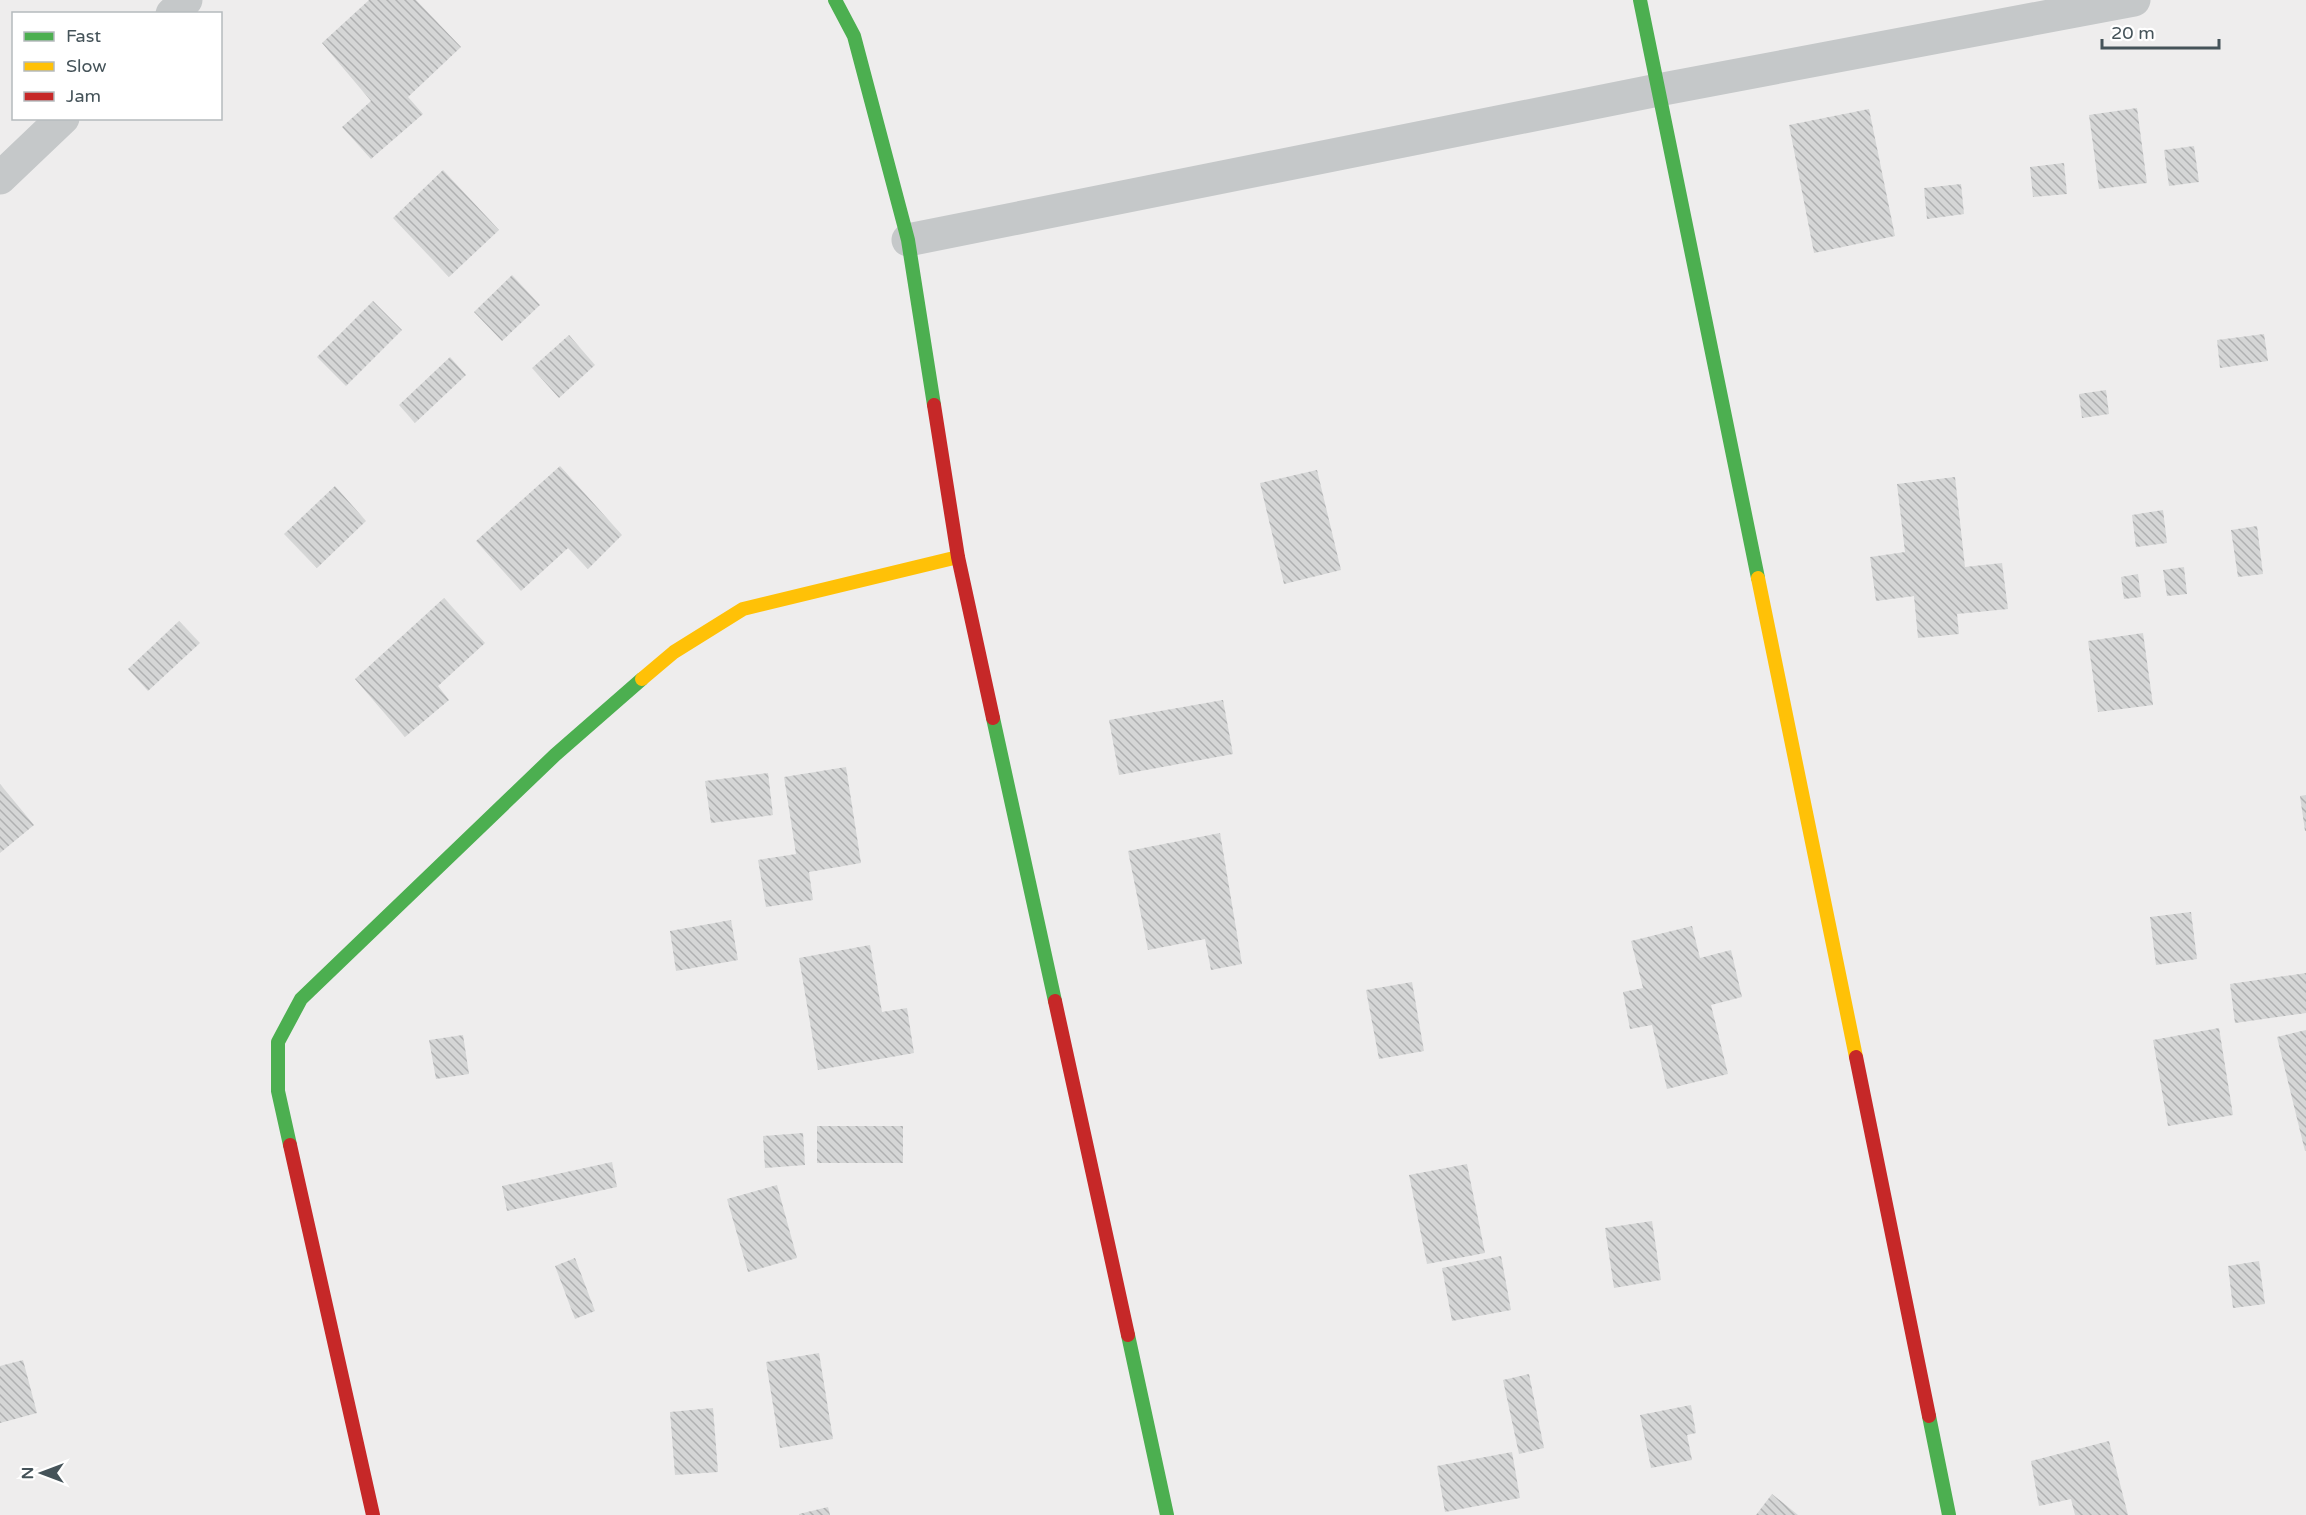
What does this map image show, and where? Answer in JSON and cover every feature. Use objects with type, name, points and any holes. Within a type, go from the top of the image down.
[{"type":"street","points":[[174,12],[186,0]]},
{"type":"street","points":[[835,0],[854,36],[908,240],[958,557],[1167,1515]]},
{"type":"street","points":[[1640,0],[1949,1515]]},
{"type":"street","points":[[908,240],[1658,90],[2134,0]]},
{"type":"street","points":[[0,178],[61,120]]},
{"type":"street","points":[[373,1515],[278,1090],[278,1042],[301,999],[555,755],[674,652],[743,609],[958,557]]},
{"type":"building","points":[[369,0],[416,0],[461,47],[408,97],[423,114],[371,159],[342,127],[371,101],[322,43]]},
{"type":"building","points":[[2137,108],[2147,183],[2099,189],[2089,115]]},
{"type":"building","points":[[1869,109],[1895,236],[1814,253],[1789,125]]},
{"type":"building","points":[[2194,146],[2199,182],[2169,186],[2164,150]]},
{"type":"building","points":[[2064,163],[2067,194],[2033,197],[2030,167]]},
{"type":"building","points":[[443,170],[499,230],[449,277],[393,218]]},
{"type":"building","points":[[1961,184],[1964,214],[1927,219],[1924,188]]},
{"type":"building","points":[[512,275],[540,305],[502,341],[474,312]]},
{"type":"building","points":[[373,301],[402,330],[346,386],[317,357]]},
{"type":"building","points":[[2264,334],[2268,361],[2220,368],[2217,340]]},
{"type":"building","points":[[569,335],[595,365],[559,398],[532,368]]},
{"type":"building","points":[[450,357],[466,375],[415,423],[399,405]]},
{"type":"building","points":[[2106,390],[2109,414],[2082,418],[2079,394]]},
{"type":"building","points":[[560,466],[622,535],[588,569],[568,548],[521,591],[476,541]]},
{"type":"building","points":[[1317,470],[1341,570],[1284,584],[1260,483]]},
{"type":"building","points":[[1955,477],[1965,567],[2002,563],[2008,609],[1957,614],[1959,634],[1918,638],[1914,596],[1876,601],[1870,557],[1905,552],[1897,484]]},
{"type":"building","points":[[335,486],[366,521],[317,568],[284,534]]},
{"type":"building","points":[[2163,510],[2167,543],[2136,547],[2132,515]]},
{"type":"building","points":[[2257,526],[2263,574],[2238,577],[2231,530]]},
{"type":"building","points":[[2184,567],[2187,594],[2167,596],[2163,570]]},
{"type":"building","points":[[2138,574],[2141,597],[2124,599],[2121,577]]},
{"type":"building","points":[[444,598],[485,643],[438,686],[449,700],[405,737],[355,679]]},
{"type":"building","points":[[179,621],[200,643],[148,691],[128,669]]},
{"type":"building","points":[[2143,633],[2153,705],[2098,712],[2088,641]]},
{"type":"building","points":[[1223,700],[1233,754],[1119,775],[1109,720]]},
{"type":"building","points":[[846,767],[861,863],[809,872],[813,900],[766,907],[758,860],[796,854],[784,777]]},
{"type":"building","points":[[768,773],[773,815],[711,823],[705,781]]},
{"type":"building","points":[[0,784],[34,825],[0,853]]},
{"type":"building","points":[[2306,795],[2306,831],[2305,831],[2300,796]]},
{"type":"building","points":[[1220,833],[1242,964],[1211,970],[1205,939],[1148,950],[1128,851]]},
{"type":"building","points":[[2191,912],[2197,959],[2156,965],[2150,917]]},
{"type":"building","points":[[731,920],[738,960],[676,971],[670,931]]},
{"type":"building","points":[[1692,926],[1700,958],[1731,950],[1742,997],[1711,1005],[1728,1074],[1667,1089],[1652,1025],[1630,1029],[1623,992],[1643,988],[1631,941]]},
{"type":"building","points":[[870,945],[882,1012],[907,1008],[914,1053],[818,1070],[799,958]]},
{"type":"building","points":[[2306,973],[2306,1013],[2235,1023],[2230,984]]},
{"type":"building","points":[[1412,982],[1424,1051],[1379,1059],[1366,990]]},
{"type":"building","points":[[2219,1028],[2233,1115],[2168,1126],[2153,1040]]},
{"type":"building","points":[[2306,1030],[2306,1151],[2305,1151],[2277,1037]]},
{"type":"building","points":[[463,1035],[469,1074],[436,1079],[429,1040]]},
{"type":"building","points":[[817,1126],[903,1126],[903,1163],[817,1163]]},
{"type":"building","points":[[803,1133],[805,1165],[765,1168],[763,1136]]},
{"type":"building","points":[[612,1162],[617,1187],[507,1211],[502,1186]]},
{"type":"building","points":[[1467,1164],[1485,1253],[1427,1264],[1409,1175]]},
{"type":"building","points":[[777,1185],[797,1258],[748,1272],[727,1199]]},
{"type":"building","points":[[1652,1221],[1661,1280],[1614,1288],[1605,1228]]},
{"type":"building","points":[[1501,1256],[1511,1310],[1452,1321],[1442,1268]]},
{"type":"building","points":[[575,1258],[595,1311],[575,1319],[555,1266]]},
{"type":"building","points":[[2259,1261],[2265,1304],[2233,1308],[2228,1266]]},
{"type":"building","points":[[819,1353],[833,1439],[780,1448],[766,1362]]},
{"type":"building","points":[[23,1360],[37,1413],[0,1423],[0,1366]]},
{"type":"building","points":[[1529,1374],[1544,1448],[1519,1454],[1503,1380]]},
{"type":"building","points":[[1691,1405],[1696,1433],[1687,1435],[1692,1460],[1651,1468],[1640,1415]]},
{"type":"building","points":[[713,1408],[718,1472],[675,1475],[670,1412]]},
{"type":"building","points":[[2109,1441],[2128,1515],[2075,1515],[2071,1499],[2039,1506],[2031,1461]]},
{"type":"building","points":[[1512,1452],[1520,1498],[1445,1512],[1437,1466]]},
{"type":"building","points":[[1772,1494],[1798,1515],[1756,1515]]},
{"type":"building","points":[[828,1507],[830,1515],[799,1515],[799,1514]]},
{"type":"traffic: fast","points":[[835,0],[854,36],[908,240],[934,405]]},
{"type":"traffic: fast","points":[[1640,0],[1758,578]]},
{"type":"traffic: fast","points":[[290,1145],[278,1091],[278,1042],[301,999],[555,755],[642,679]]},
{"type":"traffic: fast","points":[[993,718],[1055,1001]]},
{"type":"traffic: fast","points":[[1128,1335],[1167,1515]]},
{"type":"traffic: fast","points":[[1929,1416],[1949,1515]]},
{"type":"traffic: slow","points":[[642,679],[674,652],[743,609],[958,557]]},
{"type":"traffic: slow","points":[[1758,578],[1856,1057]]},
{"type":"traffic: jam","points":[[934,405],[958,557],[993,718]]},
{"type":"traffic: jam","points":[[1055,1001],[1128,1335]]},
{"type":"traffic: jam","points":[[1856,1057],[1929,1416]]},
{"type":"traffic: jam","points":[[290,1145],[373,1515]]}]
